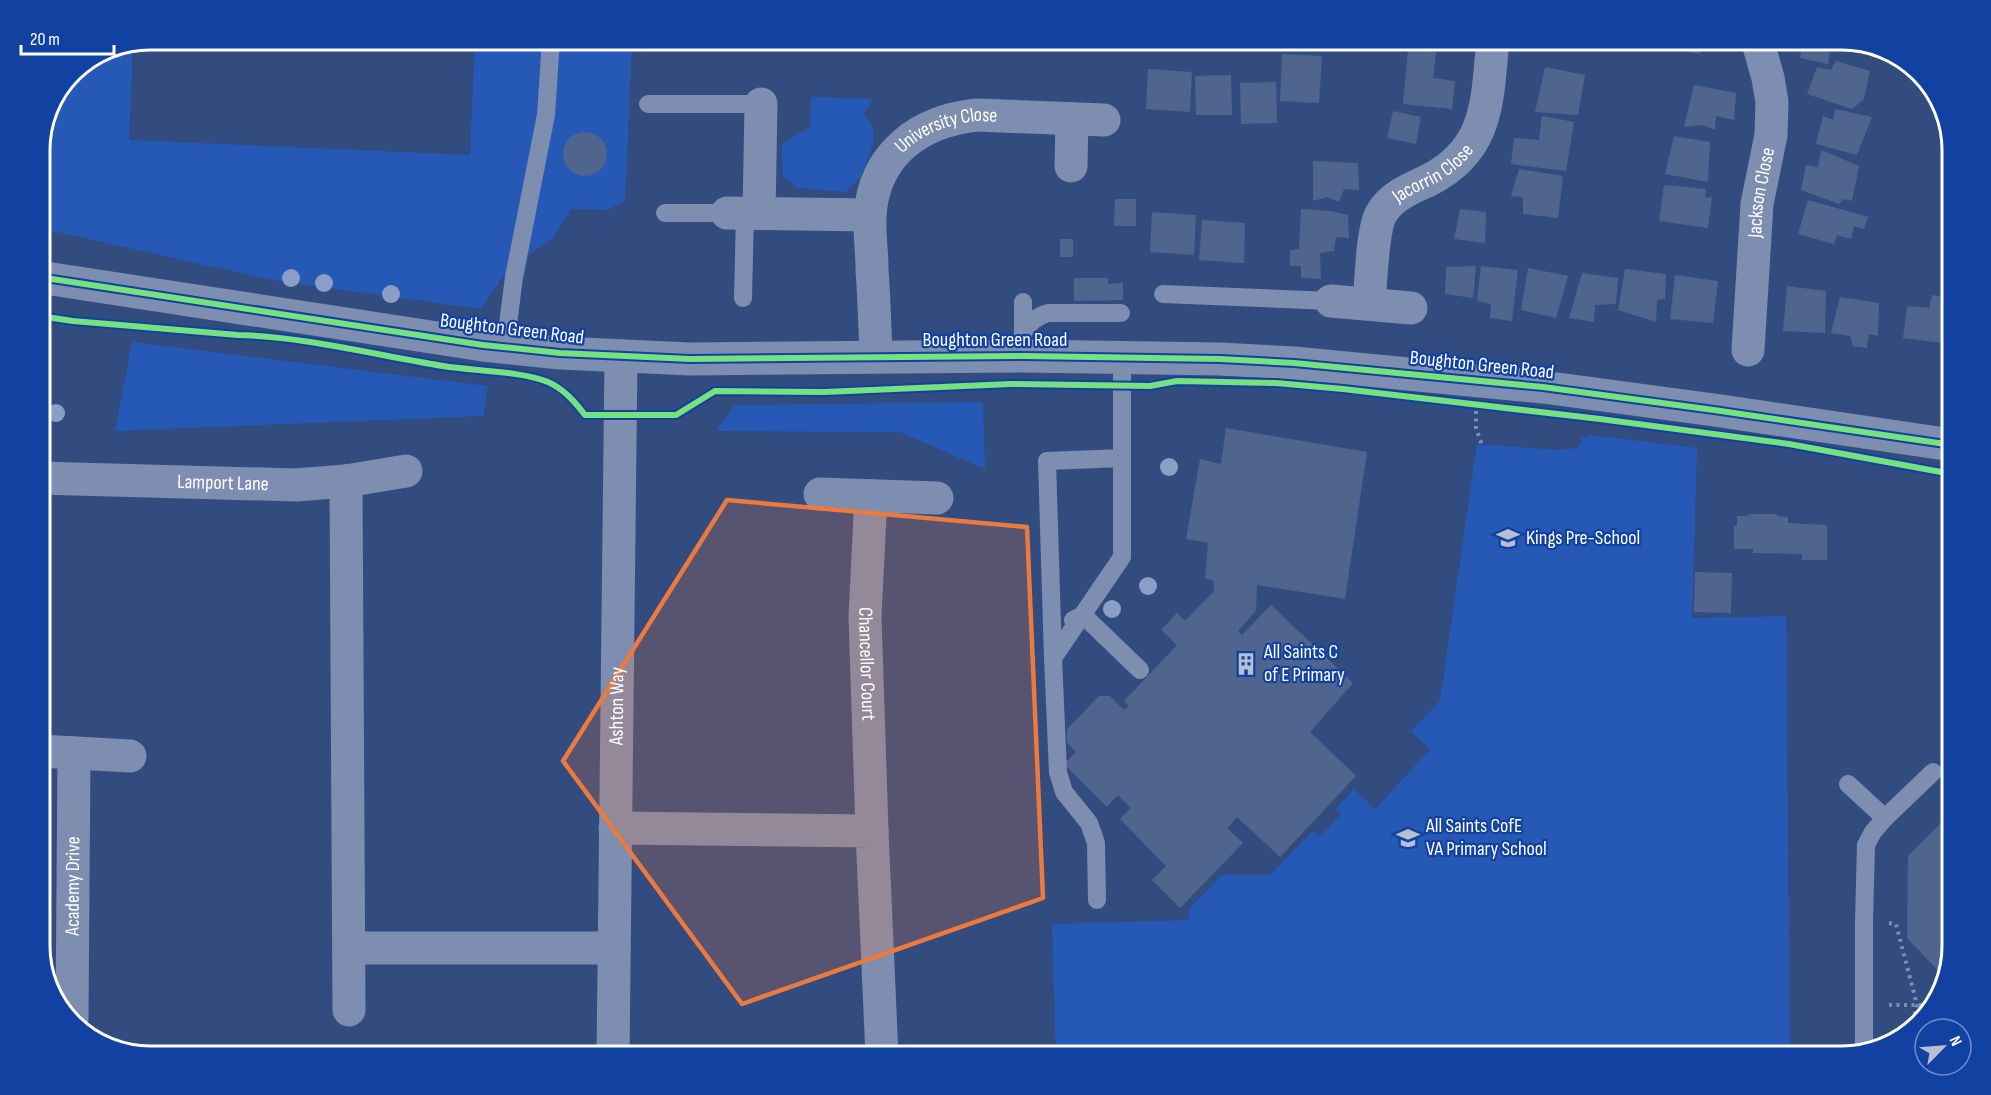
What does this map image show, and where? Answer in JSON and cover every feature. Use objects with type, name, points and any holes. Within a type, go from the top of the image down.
[{"type":"street","name":"Jacorrin Close","points":[[1369,304],[1377,229],[1381,214],[1390,202],[1434,177],[1471,146],[1480,130],[1487,101],[1492,50]]},
{"type":"street","name":"Jackson Close","points":[[1748,350],[1757,204],[1771,135],[1772,102],[1760,50]]},
{"type":"street","points":[[761,104],[744,213],[870,215]]},
{"type":"street","name":"University Close","points":[[876,356],[870,215],[876,186],[883,170],[892,155],[906,140],[942,121],[977,115],[1088,119],[1071,166]]},
{"type":"street","name":"Boughton Green Road","points":[[50,279],[505,348],[701,359],[876,356],[1024,344],[1122,357],[1294,363],[1522,385],[1941,443]]},
{"type":"street","points":[[1330,301],[1411,308]]},
{"type":"street","name":"Ashton Way","points":[[613,1046],[621,356]]},
{"type":"street","name":"Lamport Lane","points":[[50,478],[296,485],[346,481],[406,471]]},
{"type":"street","points":[[346,481],[349,1010]]},
{"type":"street","points":[[820,494],[937,498]]},
{"type":"street","name":"Chancellor Court","points":[[871,496],[865,616],[882,1046]]},
{"type":"street","points":[[50,752],[130,756]]},
{"type":"street","name":"Academy Drive","points":[[72,1009],[75,753]]},
{"type":"street","points":[[615,828],[872,831]]},
{"type":"street","points":[[349,948],[614,948]]},
{"type":"lane","points":[[505,348],[514,277],[546,115],[550,50]]},
{"type":"lane","points":[[648,104],[761,104]]},
{"type":"lane","points":[[665,213],[744,213],[743,298]]},
{"type":"lane","points":[[1163,294],[1330,301]]},
{"type":"lane","points":[[1023,302],[1024,344]]},
{"type":"lane","points":[[1024,344],[1030,322],[1038,316],[1048,313],[1121,313]]},
{"type":"lane","points":[[1053,658],[1122,557],[1122,357]]},
{"type":"lane","points":[[1097,900],[1096,843],[1089,823],[1064,792],[1058,772],[1047,461],[1122,458]]},
{"type":"lane","points":[[1051,602],[1056,615],[1064,620],[1073,620],[1083,615]]},
{"type":"lane","points":[[1083,615],[1140,670]]},
{"type":"lane","points":[[1864,1043],[1866,845],[1885,818],[1934,772]]},
{"type":"lane","points":[[1848,784],[1885,818]]},
{"type":"path","points":[[1477,405],[1476,428],[1482,445]]},
{"type":"path","points":[[1864,921],[1896,924],[1917,1005],[1915,1014]]},
{"type":"path","points":[[1864,1005],[1922,1005]]},
{"type":"highlighted area","points":[[727,500],[1027,527],[1043,898],[742,1004],[563,761]]},
{"type":"shaded area","points":[[475,50],[632,50],[625,201],[608,210],[571,209],[553,238],[528,255],[524,278],[503,276],[481,309],[272,280],[50,230],[50,143],[53,123],[60,105],[70,88],[83,74],[99,63],[133,51],[129,140],[470,155]]},
{"type":"shaded area","points":[[811,97],[873,99],[864,113],[873,127],[873,145],[861,176],[846,192],[798,188],[783,176],[782,144],[810,127]]},
{"type":"shaded area","points":[[132,342],[488,386],[483,416],[115,431]]},
{"type":"shaded area","points":[[983,402],[985,469],[900,432],[716,431],[735,405]]},
{"type":"shaded area","points":[[1590,435],[1697,448],[1692,618],[1786,616],[1790,1046],[1056,1046],[1052,924],[1189,920],[1189,909],[1222,875],[1270,875],[1313,831],[1320,837],[1341,814],[1336,808],[1354,789],[1375,809],[1430,750],[1411,731],[1440,701],[1477,444],[1559,450],[1578,448],[1582,438]]},
{"type":"building","points":[[1408,50],[1436,52],[1433,78],[1455,81],[1452,109],[1403,104]]},
{"type":"building","points":[[1676,50],[1702,50],[1700,54]]},
{"type":"building","points":[[1801,50],[1830,50],[1828,64],[1800,58]]},
{"type":"building","points":[[1282,54],[1322,56],[1319,103],[1280,101]]},
{"type":"building","points":[[1836,61],[1870,71],[1864,99],[1852,109],[1807,94],[1817,67],[1831,70]]},
{"type":"building","points":[[1545,67],[1585,75],[1578,115],[1535,112]]},
{"type":"building","points":[[1148,69],[1192,72],[1190,112],[1146,109]]},
{"type":"building","points":[[1231,75],[1232,115],[1196,115],[1195,76]]},
{"type":"building","points":[[1276,82],[1277,123],[1241,124],[1240,83]]},
{"type":"building","points":[[1694,85],[1736,93],[1734,120],[1716,116],[1715,130],[1702,125],[1684,127]]},
{"type":"building","points":[[1835,109],[1872,117],[1857,155],[1816,144],[1823,116],[1833,120]]},
{"type":"building","points":[[1393,111],[1421,117],[1416,144],[1387,138]]},
{"type":"building","points":[[1542,116],[1574,122],[1566,171],[1511,164],[1514,138],[1539,140]]},
{"type":"building","points":[[585,132],[594,133],[601,138],[606,145],[606,163],[601,170],[594,175],[585,176],[576,175],[569,170],[564,163],[563,154],[564,145],[569,138],[576,133]]},
{"type":"building","points":[[1674,136],[1710,142],[1708,182],[1665,174]]},
{"type":"building","points":[[1821,150],[1859,166],[1852,201],[1844,199],[1839,204],[1801,190],[1806,165],[1818,167]]},
{"type":"building","points":[[1313,161],[1358,163],[1359,190],[1344,189],[1339,202],[1327,197],[1313,201]]},
{"type":"building","points":[[1519,169],[1563,176],[1558,218],[1523,214],[1523,197],[1511,196]]},
{"type":"building","points":[[1664,185],[1706,189],[1705,198],[1712,197],[1708,228],[1659,221]]},
{"type":"building","points":[[1115,199],[1136,199],[1136,226],[1114,226]]},
{"type":"building","points":[[1808,200],[1868,217],[1864,229],[1854,226],[1851,239],[1837,235],[1834,244],[1798,234]]},
{"type":"building","points":[[1301,209],[1332,211],[1348,215],[1349,238],[1336,237],[1334,251],[1320,253],[1321,279],[1301,278],[1301,266],[1290,266],[1290,250],[1299,249]]},
{"type":"building","points":[[1460,209],[1486,212],[1485,243],[1454,239]]},
{"type":"building","points":[[1152,212],[1196,215],[1194,255],[1150,252]]},
{"type":"building","points":[[1202,220],[1245,223],[1244,263],[1199,260]]},
{"type":"building","points":[[1060,239],[1073,239],[1073,257],[1060,257]]},
{"type":"building","points":[[1476,266],[1473,298],[1445,294],[1446,267]]},
{"type":"building","points":[[1481,266],[1518,270],[1512,321],[1490,318],[1491,304],[1477,301]]},
{"type":"building","points":[[1528,268],[1568,276],[1556,318],[1521,310]]},
{"type":"building","points":[[1625,269],[1666,274],[1665,299],[1657,300],[1656,322],[1618,310]]},
{"type":"building","points":[[1582,273],[1618,278],[1616,304],[1595,305],[1594,322],[1569,318]]},
{"type":"building","points":[[1675,275],[1718,281],[1713,323],[1670,319]]},
{"type":"building","points":[[1074,278],[1108,278],[1108,284],[1123,283],[1123,300],[1074,301]]},
{"type":"building","points":[[1787,286],[1826,291],[1825,333],[1783,331]]},
{"type":"building","points":[[1932,295],[1941,297],[1941,343],[1903,338],[1907,306],[1929,308]]},
{"type":"building","points":[[1840,297],[1879,303],[1878,336],[1869,334],[1867,348],[1853,346],[1850,336],[1831,333]]},
{"type":"building","name":"All Saints C of E Primary","points":[[1226,428],[1367,452],[1345,599],[1257,585],[1256,611],[1238,631],[1242,635],[1271,605],[1353,683],[1310,732],[1356,776],[1280,857],[1237,817],[1227,828],[1243,843],[1180,908],[1152,880],[1166,866],[1120,819],[1131,808],[1118,795],[1107,807],[1064,764],[1076,752],[1067,742],[1067,729],[1099,696],[1110,696],[1124,710],[1129,706],[1124,701],[1177,645],[1161,630],[1177,613],[1185,621],[1214,591],[1213,580],[1205,579],[1208,543],[1186,539],[1200,459],[1221,464]]},
{"type":"building","points":[[1748,514],[1777,514],[1777,516],[1788,517],[1788,523],[1827,525],[1827,560],[1802,560],[1802,554],[1753,553],[1753,549],[1734,549],[1734,526],[1737,525],[1737,516],[1749,516]]},
{"type":"building","points":[[1695,572],[1732,573],[1731,613],[1694,612]]},
{"type":"building","points":[[1942,822],[1942,946],[1938,971],[1907,938],[1908,856]]},
{"type":"cycle path","points":[[50,279],[483,345],[560,353],[690,359],[1024,356],[1220,359],[1294,363],[1543,387],[1941,443]]},
{"type":"cycle path","points":[[50,318],[290,339],[443,366],[537,378],[559,388],[585,415],[676,415],[715,391],[824,392],[1011,384],[1150,386],[1177,381],[1276,383],[1600,419],[1789,444],[1941,472]]},
{"type":"place","name":"Kings Pre-School","points":[[1508,538]]},
{"type":"place","name":"All Saints C of E Primary","points":[[1246,664]]},
{"type":"place","name":"All Saints CofE VA Primary School","points":[[1408,838]]}]
